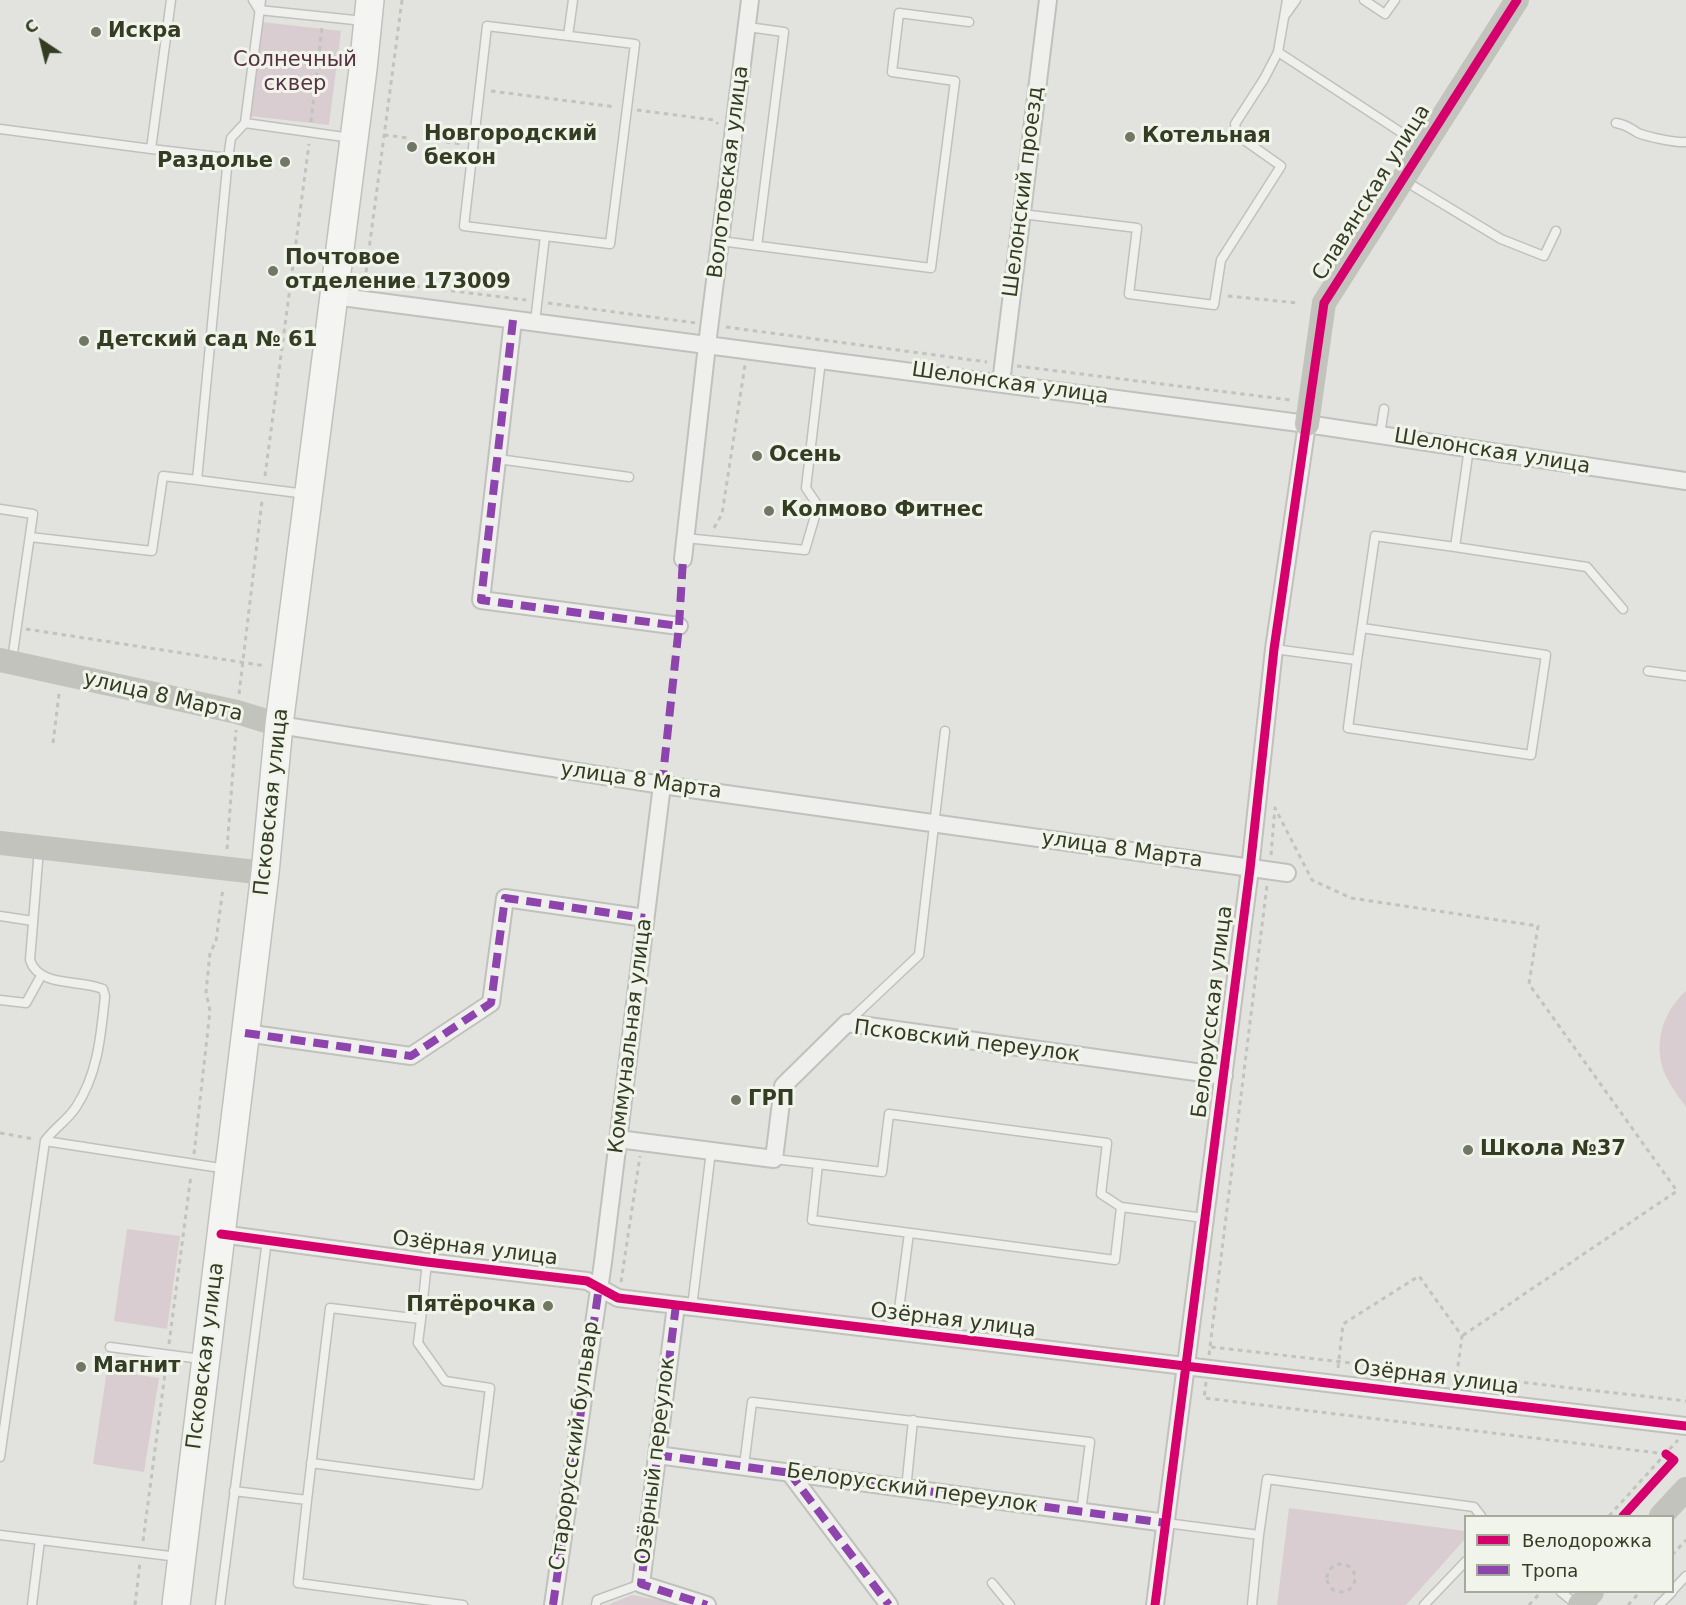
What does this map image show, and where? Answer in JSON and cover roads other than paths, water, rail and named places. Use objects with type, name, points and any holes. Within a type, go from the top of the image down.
[{"type":"main road","name":"Славянская улица","points":[[1308,413],[1324,303],[1517,0]]},
{"type":"main road","name":"Псковская улица","points":[[176,1605],[265,873],[279,725],[310,494],[368,10]]},
{"type":"main road","name":"улица 8 Марта","points":[[3,664],[61,674],[237,712],[279,725]]},
{"type":"main road","points":[[0,843],[265,873]]},
{"type":"main road","points":[[1662,1515],[1686,1489]]},
{"type":"main road","points":[[1579,1605],[1591,1593]]},
{"type":"street","name":"Волотовская улица","points":[[707,345],[750,0]]},
{"type":"street","name":"Шелонский проезд","points":[[1001,383],[1048,0]]},
{"type":"street","name":"Шелонская улица","points":[[334,296],[1001,383],[1308,413],[1380,435],[1686,481]]},
{"type":"street","points":[[513,320],[481,600],[679,626]]},
{"type":"street","points":[[683,559],[707,345]]},
{"type":"street","name":"Белорусская улица","points":[[1155,1605],[1250,868],[1274,649],[1308,413]]},
{"type":"street","name":"улица 8 Марта","points":[[279,725],[934,824],[1287,873]]},
{"type":"street","name":"Коммунальная улица","points":[[599,1287],[662,784]]},
{"type":"street","points":[[245,1033],[411,1056],[491,1003],[505,898],[645,918]]},
{"type":"street","name":"Псковский переулок","points":[[774,1159],[783,1086],[847,1023],[1224,1076]]},
{"type":"street","points":[[618,1138],[774,1159]]},
{"type":"street","name":"Озёрная улица","points":[[222,1233],[427,1262],[587,1281],[599,1287],[684,1306],[1186,1368],[1336,1384],[1683,1432]]},
{"type":"street","name":"Старорусский бульвар","points":[[552,1605],[599,1287]]},
{"type":"street","name":"Озёрный переулок","points":[[684,1306],[657,1455],[641,1584],[707,1605]]},
{"type":"street","name":"Белорусский переулок","points":[[657,1455],[1166,1523]]},
{"type":"street","points":[[789,1473],[889,1605]]},
{"type":"lane","points":[[151,148],[171,0]]},
{"type":"lane","points":[[253,0],[260,5],[324,17],[368,10]]},
{"type":"lane","points":[[568,36],[573,0]]},
{"type":"lane","points":[[1022,213],[1137,228],[1129,294],[1214,304],[1221,260],[1281,166],[1237,135],[1235,124],[1264,80],[1278,52],[1287,0]]},
{"type":"lane","points":[[1284,17],[1296,0]]},
{"type":"lane","points":[[1364,0],[1385,14],[1395,0]]},
{"type":"lane","points":[[197,480],[228,158],[231,138],[245,123],[260,5]]},
{"type":"lane","points":[[720,241],[931,268],[955,81],[892,72],[899,13],[969,22]]},
{"type":"lane","points":[[487,26],[568,36],[634,44],[610,244],[464,226],[487,26]]},
{"type":"lane","points":[[748,27],[784,32],[757,246]]},
{"type":"lane","points":[[1278,52],[1422,146]]},
{"type":"lane","points":[[245,123],[354,138]]},
{"type":"lane","points":[[1617,123],[1628,125],[1637,132],[1686,142]]},
{"type":"lane","points":[[0,129],[228,158]]},
{"type":"lane","points":[[1402,179],[1501,239],[1544,256],[1557,231]]},
{"type":"lane","points":[[535,322],[545,236]]},
{"type":"lane","points":[[685,538],[805,550],[818,506],[806,488],[821,360]]},
{"type":"lane","points":[[1380,435],[1384,409]]},
{"type":"lane","points":[[1455,547],[1469,448]]},
{"type":"lane","points":[[498,459],[629,477]]},
{"type":"lane","points":[[30,537],[152,551],[163,476],[310,494]]},
{"type":"lane","points":[[0,509],[33,514],[17,627],[3,664]]},
{"type":"lane","points":[[1362,627],[1546,655],[1531,755],[1348,728],[1357,660],[1375,536],[1587,567],[1623,609]]},
{"type":"lane","points":[[1274,649],[1357,660]]},
{"type":"lane","points":[[1648,671],[1686,676]]},
{"type":"lane","points":[[847,1023],[919,955],[945,731]]},
{"type":"lane","points":[[0,1457],[4,1414],[45,1141],[51,1132],[62,1125],[86,1089],[97,1060],[105,996],[103,989],[94,985],[41,976],[33,969],[30,960],[39,849]]},
{"type":"lane","points":[[0,916],[33,921]]},
{"type":"lane","points":[[0,1000],[26,1003],[41,976]]},
{"type":"lane","points":[[774,1159],[882,1172],[889,1114],[1107,1143],[1101,1194],[1121,1207],[1204,1218]]},
{"type":"lane","points":[[45,1141],[229,1169]]},
{"type":"lane","points":[[684,1306],[711,1151]]},
{"type":"lane","points":[[818,1164],[812,1220],[1115,1260],[1121,1207]]},
{"type":"lane","points":[[896,1332],[909,1233]]},
{"type":"lane","points":[[220,1605],[267,1240]]},
{"type":"lane","points":[[311,1463],[478,1485],[490,1388],[445,1381],[418,1343],[427,1262]]},
{"type":"lane","points":[[421,1319],[330,1308],[297,1583],[400,1601],[463,1605]]},
{"type":"lane","points":[[110,1347],[206,1360]]},
{"type":"lane","points":[[744,1466],[752,1402],[1089,1442],[1081,1513]]},
{"type":"lane","points":[[906,1489],[913,1420]]},
{"type":"lane","points":[[1252,1605],[1267,1479],[1474,1508],[1480,1515]]},
{"type":"lane","points":[[234,1491],[307,1500]]},
{"type":"lane","points":[[1166,1523],[1259,1535]]},
{"type":"lane","points":[[0,1535],[182,1557]]},
{"type":"lane","points":[[32,1605],[40,1540]]},
{"type":"lane","points":[[1424,1605],[1464,1563]]},
{"type":"lane","points":[[1674,1589],[1686,1576]]},
{"type":"lane","points":[[992,1583],[1010,1605]]},
{"type":"lane","points":[[596,1605],[597,1600],[641,1584]]},
{"type":"lane","points":[[1563,1593],[1579,1605]]},
{"type":"lane","points":[[1659,1605],[1670,1593]]},
{"type":"place","name":"Искра","points":[[96,32]]},
{"type":"place","name":"Котельная","points":[[1130,137]]},
{"type":"place","name":"Новгородский бекон","points":[[412,147]]},
{"type":"place","name":"Раздолье","points":[[285,162]]},
{"type":"place","name":"Почтовое отделение 173009","points":[[273,271]]},
{"type":"place","name":"Детский сад № 61","points":[[84,341]]},
{"type":"place","name":"Осень","points":[[757,456]]},
{"type":"place","name":"Колмово Фитнес","points":[[769,511]]},
{"type":"place","name":"ГРП","points":[[736,1100]]},
{"type":"place","name":"Школа №37","points":[[1468,1150]]},
{"type":"place","name":"Пятёрочка","points":[[548,1306]]},
{"type":"place","name":"Магнит","points":[[81,1367]]},
{"type":"park label","name":"Солнечный сквер","points":[[295,73]]}]
